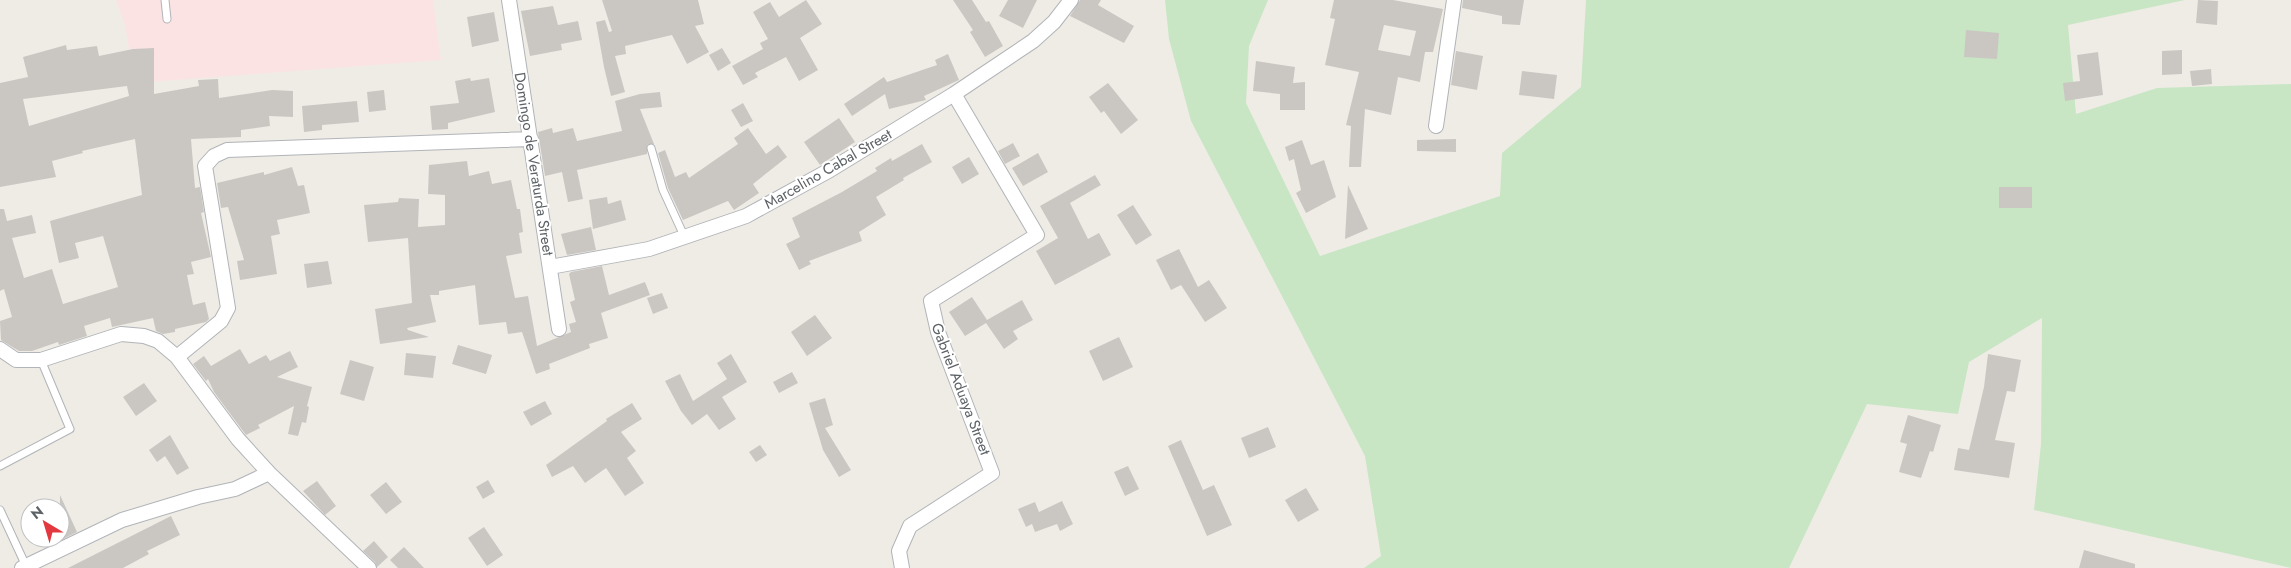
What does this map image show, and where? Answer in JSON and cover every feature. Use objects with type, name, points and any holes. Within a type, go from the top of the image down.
[{"type":"street","name":"Domingo de Veraturda Street","points":[[509,0],[559,329]]},
{"type":"street","name":"Marcelino Cabal Street","points":[[550,267],[649,249],[746,216],[830,170],[954,94],[1033,41],[1054,22],[1071,0]]},
{"type":"street","points":[[1436,126],[1454,0]]},
{"type":"street","name":"Gabriel Aduaya Street","points":[[902,568],[899,551],[910,526],[992,473],[938,332],[932,301],[1037,236],[954,94]]},
{"type":"street","points":[[177,357],[221,321],[228,308],[205,166],[214,156],[227,150],[531,139]]},
{"type":"street","points":[[0,349],[16,360],[41,360],[121,334],[144,336],[158,341],[177,357],[238,439],[268,473],[369,568]]},
{"type":"street","points":[[24,567],[122,520],[198,497],[235,489],[268,473]]},
{"type":"lane","points":[[165,0],[167,19]]},
{"type":"lane","points":[[650,148],[663,190],[685,238]]},
{"type":"lane","points":[[0,466],[70,429],[41,360]]},
{"type":"lane","points":[[0,510],[24,567]]},
{"type":"shaded area","points":[[116,0],[433,0],[441,60],[135,83],[125,26]]},
{"type":"green space","points":[[1165,0],[1268,0],[1249,46],[1246,103],[1320,256],[1500,196],[1502,153],[1581,87],[1586,0],[2185,0],[2068,25],[2076,114],[2157,88],[2291,84],[2291,568],[2034,510],[2041,444],[2042,318],[1969,362],[1958,414],[1867,404],[1789,568],[1364,568],[1381,556],[1365,456],[1191,121],[1169,39]]},
{"type":"building","points":[[602,0],[698,0],[704,24],[695,26],[709,52],[687,64],[672,35],[625,46],[626,54],[615,56],[625,92],[611,96],[596,22],[605,20],[609,32],[612,31]]},
{"type":"building","points":[[806,0],[822,24],[800,38],[818,70],[799,81],[786,57],[755,73],[758,77],[743,85],[732,66],[763,49],[760,43],[768,39],[753,12],[770,2],[779,17]]},
{"type":"building","points":[[953,0],[972,0],[986,22],[989,21],[1003,46],[985,57],[970,32],[973,30]]},
{"type":"building","points":[[1008,0],[1037,0],[1023,28],[999,16]]},
{"type":"building","points":[[1080,0],[1101,0],[1098,5],[1134,26],[1124,43],[1070,16]]},
{"type":"building","points":[[1334,0],[1393,0],[1443,9],[1433,52],[1425,52],[1420,82],[1398,77],[1391,115],[1365,109],[1361,167],[1349,167],[1351,126],[1346,125],[1359,72],[1325,65],[1335,19],[1330,18]],"holes":[[[1384,25],[1416,31],[1410,56],[1378,50]]]},
{"type":"building","points":[[1463,0],[1524,0],[1520,25],[1502,24],[1502,16],[1462,8]]},
{"type":"building","points":[[2198,0],[2218,1],[2217,25],[2196,23]]},
{"type":"building","points":[[553,6],[558,25],[578,21],[582,40],[561,44],[562,50],[530,56],[521,11]]},
{"type":"building","points":[[494,12],[499,41],[472,47],[467,17]]},
{"type":"building","points":[[1966,30],[1999,33],[1997,59],[1964,57]]},
{"type":"building","points":[[66,45],[67,50],[97,46],[99,56],[133,49],[154,48],[154,94],[199,86],[198,80],[218,79],[219,98],[272,90],[293,91],[293,117],[269,116],[270,126],[241,130],[241,137],[191,139],[195,188],[200,187],[204,212],[201,213],[211,257],[191,262],[194,274],[187,275],[193,305],[205,302],[209,319],[206,322],[175,329],[175,332],[163,334],[156,331],[153,318],[112,327],[110,318],[84,326],[87,336],[59,345],[58,342],[32,351],[19,351],[1,340],[0,321],[12,317],[4,289],[0,291],[0,209],[4,209],[7,221],[32,215],[36,233],[12,238],[24,278],[52,269],[63,304],[118,287],[103,236],[75,243],[79,258],[59,263],[50,221],[142,195],[135,139],[82,151],[83,153],[52,161],[56,177],[0,187],[0,83],[28,77],[23,57]],"holes":[[[127,86],[129,96],[29,126],[23,99]]]},
{"type":"building","points":[[722,48],[731,63],[718,71],[709,55]]},
{"type":"building","points":[[2182,50],[2182,74],[2162,75],[2162,51]]},
{"type":"building","points":[[1456,51],[1483,56],[1477,90],[1451,85]]},
{"type":"building","points":[[2098,52],[2103,95],[2065,101],[2063,83],[2080,81],[2077,55]]},
{"type":"building","points":[[948,54],[959,80],[924,96],[926,100],[889,109],[885,94],[852,116],[844,104],[884,77],[887,82],[937,65],[935,60]]},
{"type":"building","points":[[1256,61],[1295,67],[1293,83],[1305,82],[1305,110],[1280,110],[1280,94],[1253,91]]},
{"type":"building","points":[[2211,69],[2212,84],[2192,86],[2190,71]]},
{"type":"building","points":[[1522,71],[1557,75],[1554,99],[1519,95]]},
{"type":"building","points":[[470,78],[471,81],[489,78],[495,112],[448,123],[448,129],[432,130],[430,106],[459,103],[455,81]]},
{"type":"building","points":[[1108,83],[1138,120],[1121,134],[1104,111],[1101,113],[1089,97]]},
{"type":"building","points":[[384,90],[386,110],[369,112],[367,92]]},
{"type":"building","points":[[660,92],[662,107],[640,109],[654,144],[647,145],[647,154],[577,170],[583,199],[568,202],[562,172],[545,176],[538,132],[552,128],[553,133],[573,128],[577,141],[622,131],[615,101],[640,94]]},
{"type":"building","points":[[357,101],[359,122],[322,125],[322,130],[304,132],[302,106]]},
{"type":"building","points":[[743,103],[753,121],[741,127],[731,110]]},
{"type":"building","points":[[839,118],[855,142],[820,165],[804,142]]},
{"type":"building","points":[[748,128],[766,154],[778,145],[787,157],[753,184],[759,193],[734,210],[728,201],[683,220],[668,188],[658,153],[665,150],[675,177],[686,172],[689,178],[738,144],[734,138]]},
{"type":"building","points":[[1456,139],[1456,152],[1417,151],[1417,140]]},
{"type":"building","points":[[1302,140],[1311,165],[1324,160],[1336,197],[1306,213],[1296,193],[1301,190],[1294,159],[1289,161],[1285,147]]},
{"type":"building","points":[[1013,143],[1020,156],[1005,164],[998,151]]},
{"type":"building","points":[[922,144],[932,162],[903,178],[904,180],[876,197],[886,215],[859,232],[862,241],[809,261],[811,264],[799,270],[786,244],[800,237],[792,218],[877,171],[875,168],[891,158],[892,161]]},
{"type":"building","points":[[1038,153],[1048,172],[1023,186],[1012,168]]},
{"type":"building","points":[[969,157],[979,174],[962,184],[952,167]]},
{"type":"building","points":[[467,161],[469,176],[489,171],[492,184],[511,180],[517,209],[520,209],[523,232],[519,233],[522,253],[506,256],[515,298],[528,296],[537,346],[571,332],[569,324],[576,322],[570,302],[575,300],[569,274],[571,272],[602,266],[609,295],[645,282],[650,295],[601,313],[608,338],[589,344],[590,348],[549,364],[550,369],[536,374],[522,332],[508,334],[506,322],[479,325],[475,285],[439,291],[439,295],[430,295],[436,322],[407,328],[429,337],[380,344],[375,309],[412,303],[408,238],[368,242],[364,205],[398,202],[399,198],[419,199],[418,227],[445,225],[445,195],[428,194],[429,165]]},
{"type":"building","points":[[292,167],[298,186],[304,185],[310,213],[277,220],[280,234],[271,236],[277,274],[240,280],[237,261],[244,260],[228,207],[221,208],[217,183],[264,172],[264,175]]},
{"type":"building","points":[[1095,175],[1101,185],[1070,203],[1088,239],[1099,233],[1111,255],[1055,285],[1036,251],[1058,238],[1040,206]]},
{"type":"building","points":[[1348,185],[1368,229],[1345,239]]},
{"type":"building","points":[[1999,187],[2032,187],[2032,208],[1999,208]]},
{"type":"building","points":[[607,197],[608,204],[621,200],[626,220],[593,229],[589,200]]},
{"type":"building","points":[[1133,205],[1152,235],[1136,245],[1117,215]]},
{"type":"building","points":[[591,227],[596,250],[567,255],[561,234]]},
{"type":"building","points":[[1179,249],[1198,287],[1209,280],[1227,308],[1205,322],[1181,285],[1171,290],[1156,260]]},
{"type":"building","points":[[328,261],[332,284],[307,288],[304,264]]},
{"type":"building","points":[[662,293],[668,308],[653,314],[647,298]]},
{"type":"building","points":[[972,297],[987,320],[1022,300],[1033,320],[1013,331],[1018,339],[1004,349],[986,323],[965,336],[949,312]]},
{"type":"building","points":[[815,315],[832,338],[807,356],[791,332]]},
{"type":"building","points":[[1119,337],[1133,367],[1103,381],[1089,351]]},
{"type":"building","points":[[458,345],[492,355],[486,374],[452,364]]},
{"type":"building","points":[[240,349],[249,364],[266,355],[270,361],[290,351],[298,367],[277,377],[312,387],[307,406],[309,407],[306,423],[302,422],[298,436],[288,434],[294,406],[258,425],[260,428],[246,435],[214,392],[208,379],[206,381],[193,364],[204,356],[211,366]]},
{"type":"building","points":[[406,353],[436,356],[433,378],[404,375]]},
{"type":"building","points":[[731,354],[747,382],[722,397],[736,419],[719,430],[707,414],[692,425],[681,411],[665,381],[680,374],[693,401],[727,379],[717,363]]},
{"type":"building","points":[[1988,354],[2021,360],[2015,392],[2007,391],[1995,440],[2015,443],[2009,478],[1954,470],[1958,448],[1969,450],[1984,387]]},
{"type":"building","points":[[350,360],[374,367],[364,401],[340,394]]},
{"type":"building","points":[[792,372],[798,383],[779,393],[773,382]]},
{"type":"building","points":[[144,383],[157,401],[136,416],[123,397]]},
{"type":"building","points":[[825,398],[833,425],[825,428],[851,470],[839,477],[823,450],[809,403]]},
{"type":"building","points":[[545,401],[552,414],[531,426],[523,412]]},
{"type":"building","points":[[632,403],[642,419],[621,432],[636,451],[627,458],[644,483],[625,496],[606,468],[585,483],[573,466],[552,477],[546,465],[607,421],[606,419]]},
{"type":"building","points":[[1908,415],[1941,425],[1933,452],[1930,451],[1921,478],[1899,472],[1907,444],[1900,442]]},
{"type":"building","points":[[1268,427],[1276,447],[1249,458],[1241,438]]},
{"type":"building","points":[[170,435],[189,468],[177,475],[165,456],[157,462],[149,450]]},
{"type":"building","points":[[1181,440],[1203,490],[1214,485],[1232,525],[1207,536],[1168,446]]},
{"type":"building","points":[[760,445],[767,455],[756,462],[749,452]]},
{"type":"building","points":[[1128,466],[1139,489],[1125,496],[1114,472]]},
{"type":"building","points":[[488,480],[495,492],[483,499],[476,487]]},
{"type":"building","points":[[317,481],[336,506],[325,515],[303,491]]},
{"type":"building","points":[[386,482],[402,502],[386,514],[370,495]]},
{"type":"building","points":[[1306,488],[1319,510],[1298,522],[1285,500]]},
{"type":"building","points":[[1062,501],[1073,524],[1060,531],[1057,524],[1035,532],[1032,524],[1026,527],[1018,509],[1035,502],[1039,512]]},
{"type":"building","points":[[171,516],[180,535],[147,551],[149,554],[123,568],[68,568]]},
{"type":"building","points":[[70,517],[77,532],[70,536]]},
{"type":"building","points":[[484,527],[503,555],[487,566],[468,538]]},
{"type":"building","points":[[374,541],[388,557],[377,567],[375,562],[363,551]]},
{"type":"building","points":[[404,547],[424,568],[398,568],[390,560]]},
{"type":"building","points":[[2084,550],[2135,564],[2135,568],[2079,568]]}]
